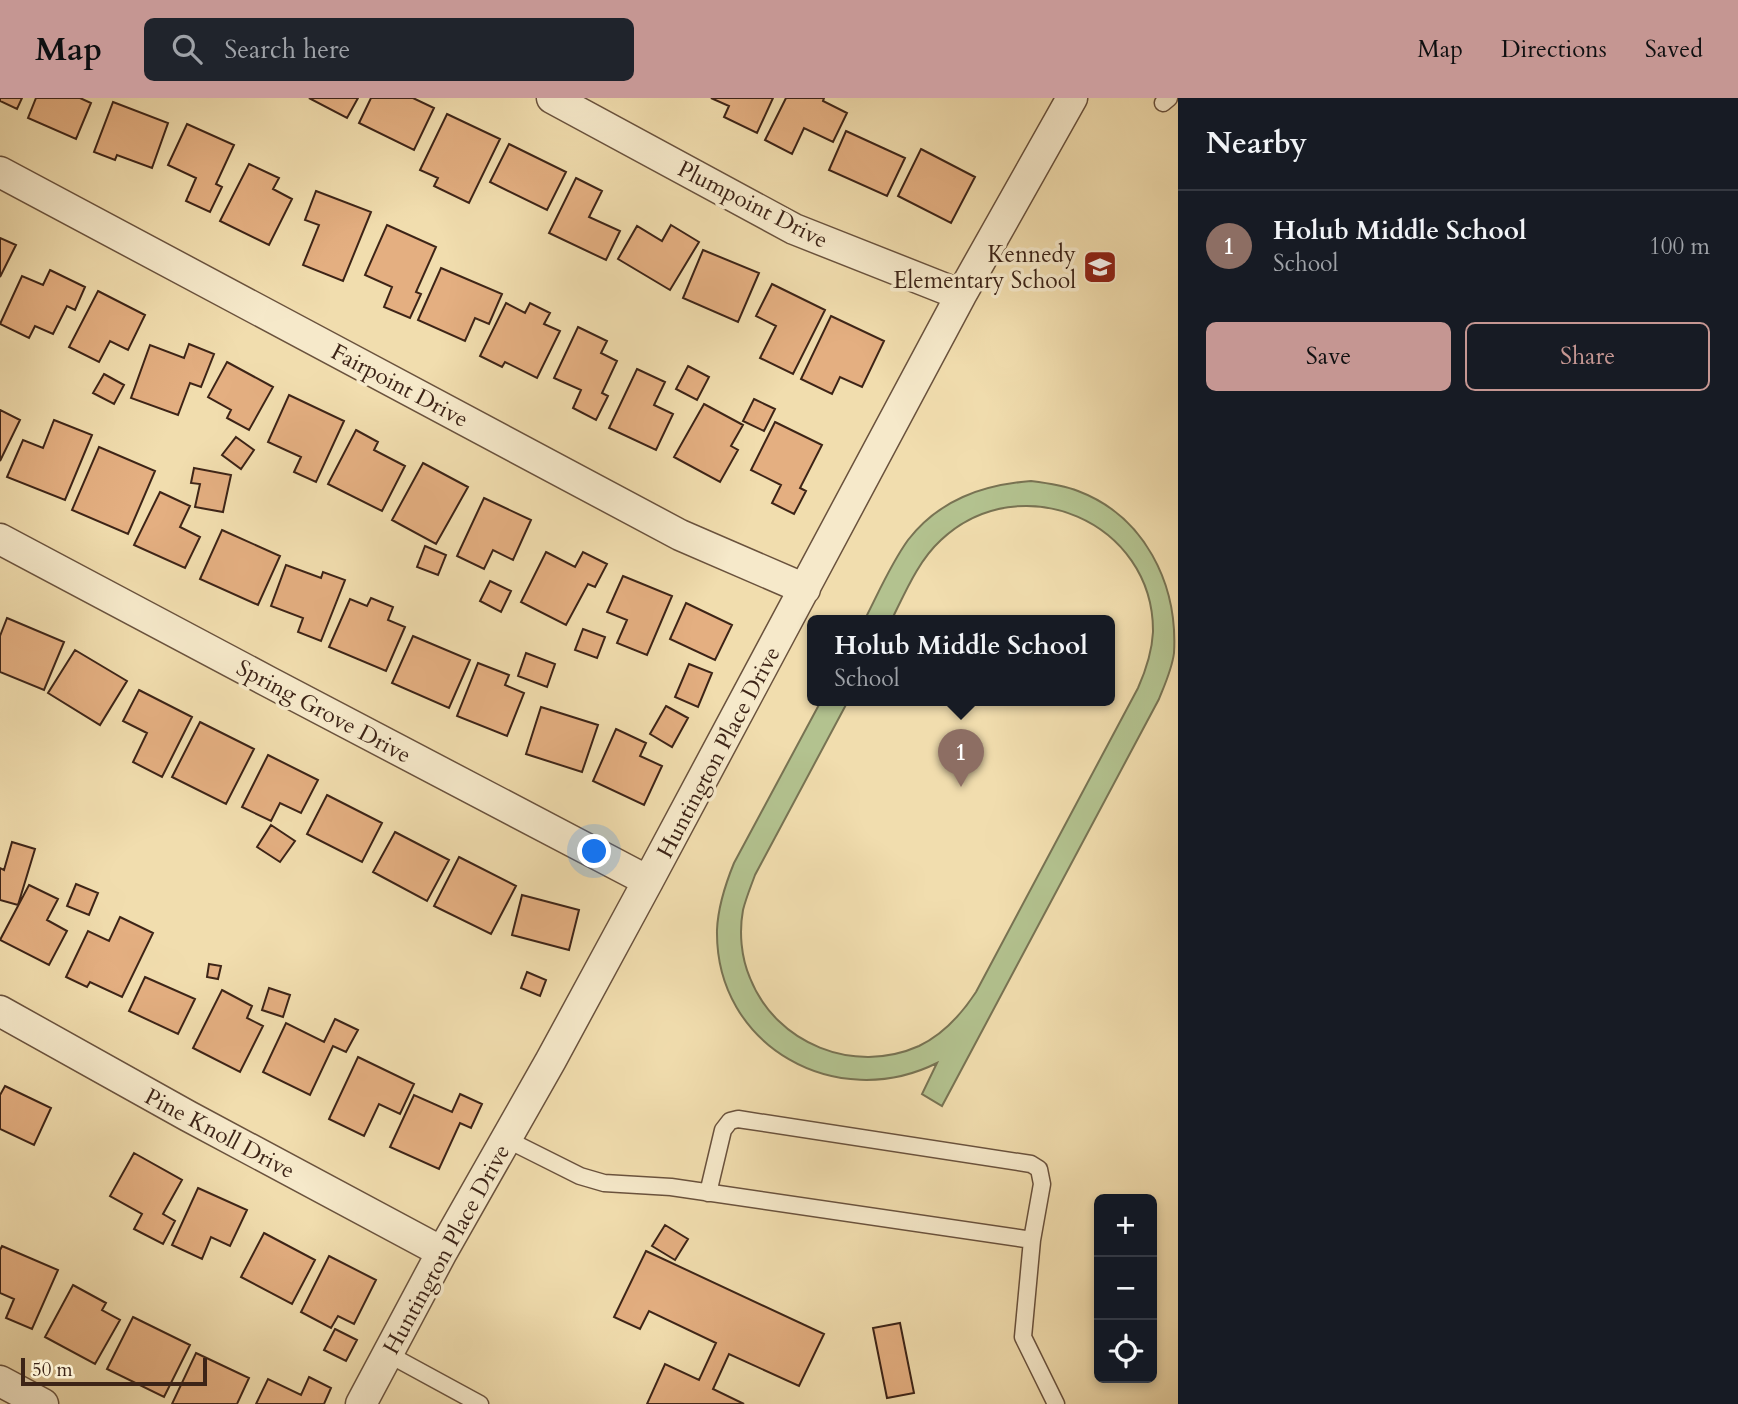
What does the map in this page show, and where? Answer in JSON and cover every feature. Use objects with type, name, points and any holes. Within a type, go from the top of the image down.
[{"type":"street","name":"Plumpoint Drive","points":[[552,98],[794,229],[961,295]]},
{"type":"street","name":"Huntington Place Drive","points":[[361,1404],[442,1252],[648,881],[961,295],[1072,98]]},
{"type":"street","name":"Fairpoint Drive","points":[[0,172],[680,535],[805,589]]},
{"type":"street","name":"Spring Grove Drive","points":[[0,539],[648,881]]},
{"type":"street","name":"Pine Knoll Drive","points":[[0,1011],[188,1116],[442,1252]]},
{"type":"street","points":[[0,1381],[43,1404]]},
{"type":"lane","points":[[708,1193],[723,1130],[730,1121],[738,1119],[1031,1164],[1038,1169],[1042,1184],[1032,1240],[1023,1337],[1056,1404]]},
{"type":"lane","points":[[506,1139],[580,1176],[604,1183],[671,1187],[1032,1240]]},
{"type":"lane","points":[[388,1354],[480,1404]]},
{"type":"green space","points":[[1031,481],[1067,487],[1101,502],[1121,517],[1152,555],[1163,578],[1174,627],[1174,653],[1159,699],[942,1106],[922,1094],[937,1063],[899,1076],[860,1080],[823,1074],[789,1059],[759,1037],[736,1007],[722,971],[717,930],[725,888],[734,863],[818,706],[845,706],[755,875],[749,892],[743,910],[741,936],[750,978],[762,1001],[778,1021],[798,1036],[820,1048],[844,1055],[869,1057],[894,1054],[928,1041],[958,1016],[976,992],[1138,688],[1148,661],[1153,632],[1147,593],[1132,561],[1107,535],[1077,517],[1043,507],[1008,507],[973,518],[933,548],[919,567],[894,615],[867,615],[908,540],[933,514],[963,497],[1013,483]]},
{"type":"building","points":[[0,98],[22,98],[17,109],[0,101]]},
{"type":"building","points":[[36,98],[80,98],[91,103],[76,139],[28,118]]},
{"type":"building","points":[[309,98],[358,98],[347,118]]},
{"type":"building","points":[[371,98],[413,98],[434,108],[414,150],[359,123]]},
{"type":"building","points":[[711,98],[773,98],[757,133],[724,117],[729,106]]},
{"type":"building","points":[[786,98],[824,98],[823,101],[847,113],[833,142],[804,128],[792,154],[765,140]]},
{"type":"building","points":[[113,102],[168,123],[152,168],[117,155],[115,160],[94,152]]},
{"type":"building","points":[[447,114],[500,139],[469,203],[434,186],[438,178],[420,170]]},
{"type":"building","points":[[187,124],[234,145],[216,184],[222,187],[210,212],[186,201],[196,178],[168,165]]},
{"type":"building","points":[[846,131],[905,158],[887,196],[829,170]]},
{"type":"building","points":[[509,144],[566,172],[547,210],[490,182]]},
{"type":"building","points":[[921,149],[975,177],[951,223],[898,196]]},
{"type":"building","points":[[249,164],[279,178],[273,189],[292,199],[269,245],[220,221]]},
{"type":"building","points":[[576,178],[602,191],[589,217],[620,231],[606,260],[549,233]]},
{"type":"building","points":[[316,191],[371,212],[343,281],[303,265],[319,225],[305,220]]},
{"type":"building","points":[[387,225],[436,247],[416,292],[421,294],[410,318],[384,307],[392,287],[365,275]]},
{"type":"building","points":[[671,225],[699,242],[670,290],[618,259],[637,226],[662,241]]},
{"type":"building","points":[[0,238],[16,245],[0,277]]},
{"type":"building","points":[[703,250],[759,273],[738,322],[683,298]]},
{"type":"building","points":[[441,268],[502,294],[489,324],[475,318],[465,341],[418,320]]},
{"type":"building","points":[[50,270],[85,287],[75,310],[67,306],[53,334],[35,326],[29,338],[0,324],[22,276],[43,285]]},
{"type":"building","points":[[772,284],[825,310],[793,374],[760,358],[776,326],[756,316]]},
{"type":"building","points":[[98,291],[145,315],[128,350],[110,341],[99,362],[69,347]]},
{"type":"building","points":[[506,303],[525,313],[530,303],[550,313],[544,324],[560,331],[537,378],[505,362],[502,367],[480,356]]},
{"type":"building","points":[[831,316],[884,341],[862,387],[840,377],[832,394],[801,379]]},
{"type":"building","points":[[578,327],[607,341],[601,353],[617,361],[602,393],[608,396],[596,420],[573,408],[581,390],[554,378]]},
{"type":"building","points":[[189,344],[214,354],[201,387],[190,383],[178,415],[131,398],[150,345],[184,358]]},
{"type":"building","points":[[227,362],[273,387],[249,430],[227,418],[231,410],[208,397]]},
{"type":"building","points":[[688,366],[709,377],[697,400],[676,389]]},
{"type":"building","points":[[637,369],[665,382],[654,405],[673,414],[656,450],[609,428]]},
{"type":"building","points":[[104,374],[124,385],[114,404],[93,393]]},
{"type":"building","points":[[289,395],[344,421],[316,482],[294,472],[301,457],[268,442]]},
{"type":"building","points":[[754,399],[775,409],[764,431],[743,421]]},
{"type":"building","points":[[704,404],[743,425],[731,446],[738,450],[720,482],[674,457]]},
{"type":"building","points":[[0,410],[20,420],[0,461]]},
{"type":"building","points":[[54,420],[92,435],[65,500],[7,477],[23,440],[43,448]]},
{"type":"building","points":[[775,422],[822,445],[800,488],[806,491],[794,514],[772,503],[781,485],[751,470]]},
{"type":"building","points":[[356,430],[378,442],[374,450],[405,466],[382,511],[328,484]]},
{"type":"building","points":[[236,437],[254,450],[241,469],[222,455]]},
{"type":"building","points":[[99,447],[155,471],[128,534],[72,510]]},
{"type":"building","points":[[423,463],[468,487],[436,544],[392,520]]},
{"type":"building","points":[[194,468],[231,475],[223,512],[195,507],[200,484],[191,483]]},
{"type":"building","points":[[160,492],[190,506],[180,527],[200,537],[185,568],[134,545]]},
{"type":"building","points":[[484,498],[531,520],[513,560],[493,550],[484,569],[457,556]]},
{"type":"building","points":[[222,530],[280,556],[258,605],[200,579]]},
{"type":"building","points":[[425,546],[446,555],[438,575],[417,567]]},
{"type":"building","points":[[546,552],[575,567],[583,552],[607,564],[595,587],[588,584],[566,625],[521,602]]},
{"type":"building","points":[[286,565],[321,578],[323,572],[345,580],[321,641],[298,632],[303,618],[271,606]]},
{"type":"building","points":[[623,576],[672,596],[647,655],[617,643],[627,620],[607,612]]},
{"type":"building","points":[[490,581],[511,591],[501,612],[480,601]]},
{"type":"building","points":[[371,598],[393,607],[388,620],[405,627],[386,671],[329,647],[350,599],[367,606]]},
{"type":"building","points":[[686,603],[732,625],[715,660],[670,639]]},
{"type":"building","points":[[7,618],[64,642],[44,690],[0,672],[0,636]]},
{"type":"building","points":[[583,629],[605,637],[597,658],[575,650]]},
{"type":"building","points":[[413,636],[470,660],[449,708],[392,683]]},
{"type":"building","points":[[75,650],[127,681],[100,725],[48,693]]},
{"type":"building","points":[[526,653],[555,664],[547,687],[518,676]]},
{"type":"building","points":[[478,663],[509,675],[505,685],[524,693],[507,736],[457,716]]},
{"type":"building","points":[[689,664],[712,673],[698,707],[675,697]]},
{"type":"building","points":[[139,690],[192,717],[162,777],[133,762],[147,733],[123,721]]},
{"type":"building","points":[[666,706],[688,718],[672,747],[650,734]]},
{"type":"building","points":[[541,707],[598,725],[582,772],[526,754]]},
{"type":"building","points":[[200,722],[254,749],[226,804],[172,777]]},
{"type":"building","points":[[616,729],[646,743],[640,756],[662,766],[644,805],[593,781]]},
{"type":"building","points":[[268,755],[318,780],[301,813],[280,803],[271,821],[242,807]]},
{"type":"building","points":[[327,795],[382,823],[362,862],[307,834]]},
{"type":"building","points":[[271,825],[295,841],[280,862],[257,847]]},
{"type":"building","points":[[395,832],[449,860],[427,901],[373,872]]},
{"type":"building","points":[[12,842],[35,849],[18,905],[0,900],[0,868],[4,870]]},
{"type":"building","points":[[459,857],[516,886],[491,934],[434,906]]},
{"type":"building","points":[[76,884],[98,893],[89,915],[67,906]]},
{"type":"building","points":[[29,885],[58,899],[47,920],[67,931],[49,965],[0,940]]},
{"type":"building","points":[[522,895],[579,910],[569,950],[512,935]]},
{"type":"building","points":[[120,917],[153,933],[122,997],[90,982],[87,987],[66,977],[88,931],[109,941]]},
{"type":"building","points":[[209,964],[221,966],[218,979],[207,977]]},
{"type":"building","points":[[527,972],[546,980],[540,996],[521,988]]},
{"type":"building","points":[[145,977],[195,999],[178,1034],[129,1011]]},
{"type":"building","points":[[269,988],[290,995],[283,1017],[262,1010]]},
{"type":"building","points":[[222,990],[252,1006],[247,1018],[263,1026],[240,1072],[193,1048]]},
{"type":"building","points":[[335,1019],[358,1030],[346,1052],[333,1046],[310,1095],[263,1072],[286,1023],[324,1042]]},
{"type":"building","points":[[358,1057],[414,1084],[400,1114],[379,1104],[364,1136],[329,1119]]},
{"type":"building","points":[[5,1086],[51,1108],[34,1145],[0,1129],[0,1095]]},
{"type":"building","points":[[460,1094],[482,1104],[471,1128],[460,1123],[439,1169],[390,1147],[414,1095],[452,1112]]},
{"type":"building","points":[[134,1153],[182,1180],[163,1214],[175,1221],[163,1244],[134,1229],[142,1214],[110,1196]]},
{"type":"building","points":[[198,1188],[247,1210],[230,1246],[211,1237],[202,1259],[172,1245]]},
{"type":"building","points":[[665,1225],[688,1239],[675,1260],[652,1246]]},
{"type":"building","points":[[264,1233],[315,1260],[292,1304],[241,1277]]},
{"type":"building","points":[[2,1246],[58,1270],[32,1329],[6,1318],[14,1299],[0,1293]]},
{"type":"building","points":[[646,1251],[824,1334],[799,1386],[729,1354],[713,1389],[744,1404],[647,1404],[665,1364],[699,1380],[716,1343],[649,1311],[640,1329],[614,1317]]},
{"type":"building","points":[[329,1256],[376,1280],[354,1324],[338,1316],[331,1328],[301,1312]]},
{"type":"building","points":[[73,1285],[106,1303],[102,1310],[120,1320],[95,1364],[45,1337]]},
{"type":"building","points":[[133,1317],[190,1345],[164,1397],[107,1369]]},
{"type":"building","points":[[900,1323],[914,1393],[887,1398],[873,1328]]},
{"type":"building","points":[[335,1329],[357,1340],[346,1361],[324,1350]]},
{"type":"building","points":[[196,1353],[249,1378],[237,1404],[172,1404]]},
{"type":"building","points":[[309,1377],[331,1388],[324,1404],[256,1404],[268,1379],[301,1395]]},
{"type":"place","name":"Kennedy Elementary School","points":[[1100,267]]},
{"type":"place","name":"Holub Middle School","points":[[961,787]]}]
